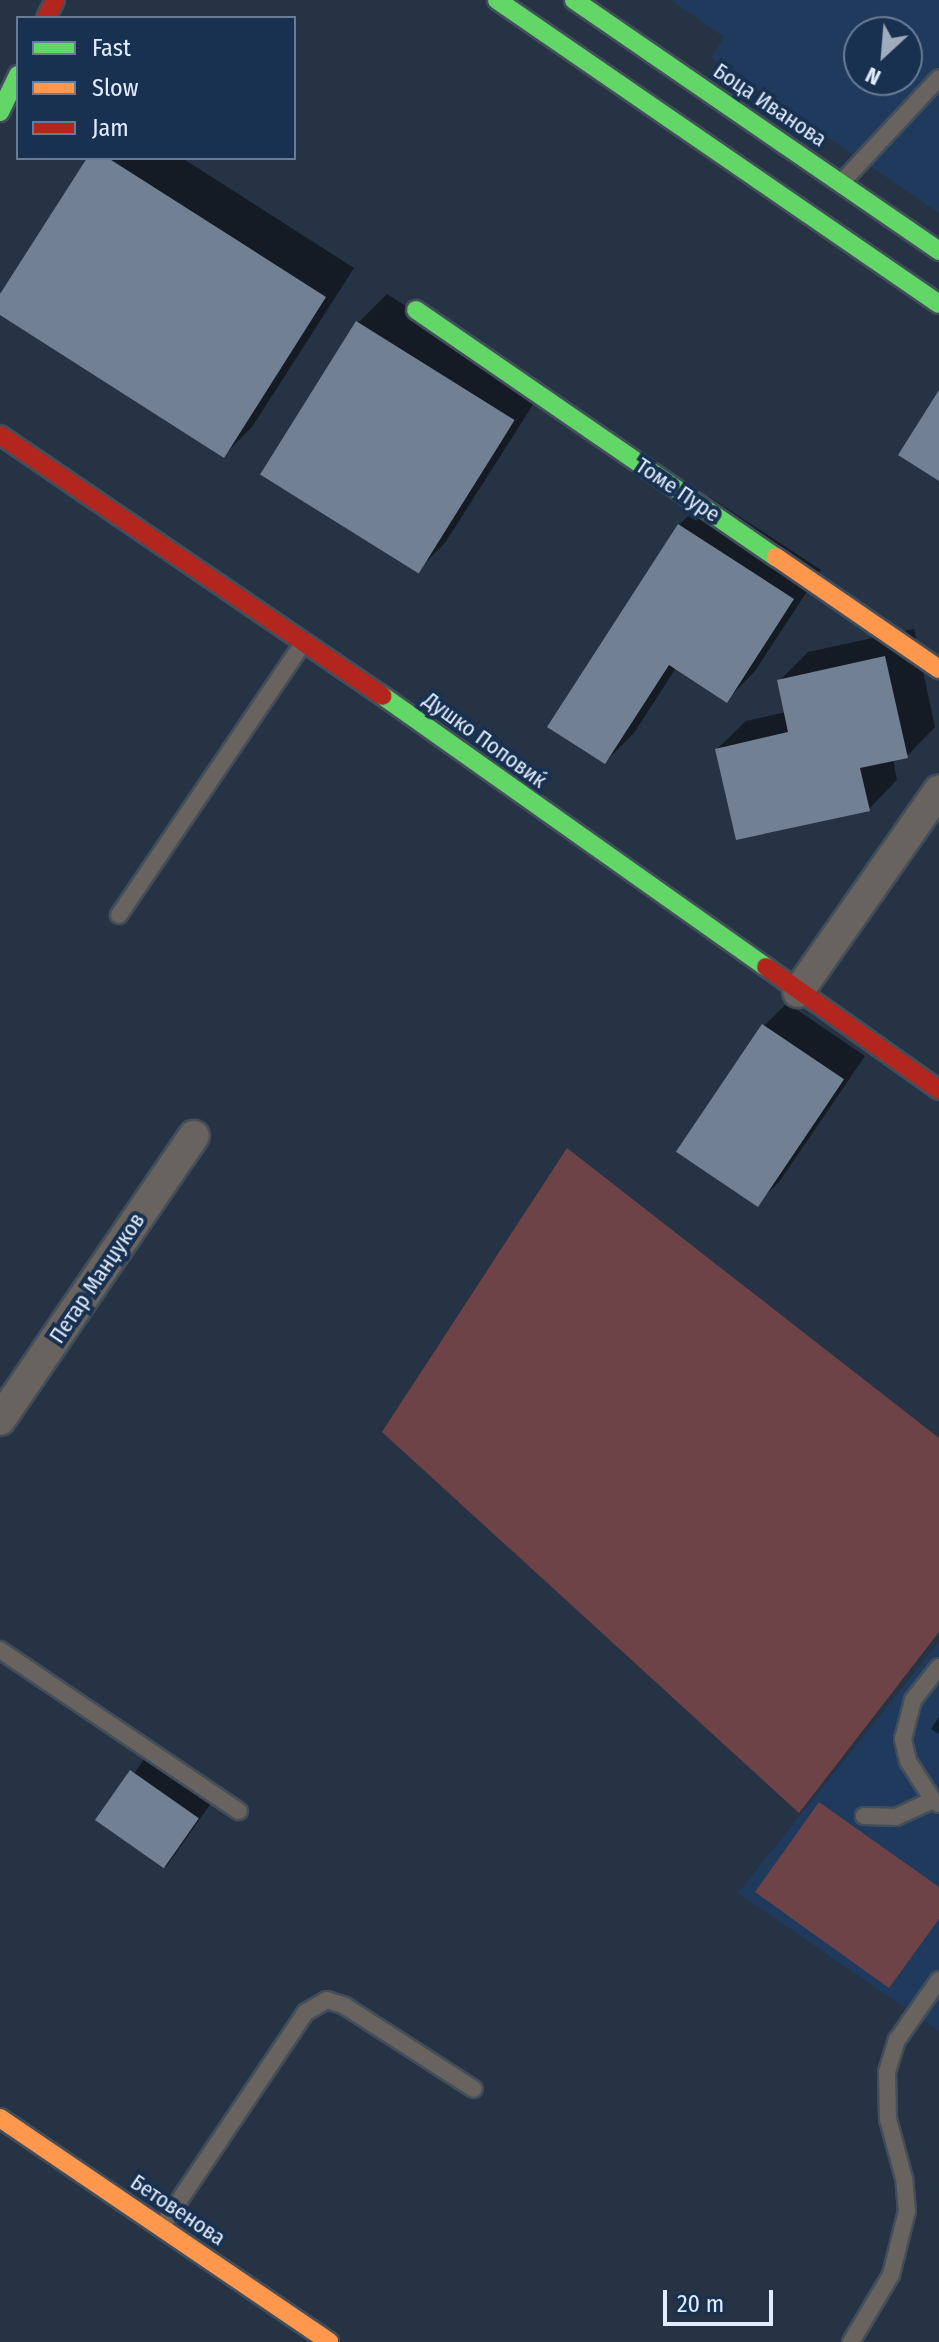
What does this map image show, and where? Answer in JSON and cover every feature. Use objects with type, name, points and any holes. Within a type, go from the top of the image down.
[{"type":"street","points":[[497,0],[939,304]]},
{"type":"street","name":"Боца Иванова","points":[[574,0],[939,251]]},
{"type":"street","points":[[0,112],[16,79]]},
{"type":"street","name":"Томе Пуре","points":[[416,310],[939,669]]},
{"type":"street","name":"Душко Поповиќ","points":[[0,435],[304,640],[939,1090]]},
{"type":"street","points":[[798,992],[939,791]]},
{"type":"street","name":"Петар Манџуков","points":[[0,1420],[194,1136]]},
{"type":"street","name":"Бетовенова","points":[[0,2118],[329,2342]]},
{"type":"lane","points":[[841,183],[939,78]]},
{"type":"lane","points":[[119,915],[304,640]]},
{"type":"lane","points":[[0,1650],[239,1811]]},
{"type":"lane","points":[[864,1816],[896,1817],[936,1802],[908,1761],[903,1739],[913,1700],[939,1667]]},
{"type":"lane","points":[[851,2342],[891,2275],[907,2211],[904,2178],[888,2119],[887,2072],[897,2040],[939,1980]]},
{"type":"lane","points":[[161,2228],[306,2012],[327,2000],[345,2006],[474,2089]]},
{"type":"shaded area","points":[[671,0],[939,0],[939,213],[711,58],[724,37]]},
{"type":"shaded area","points":[[567,1148],[939,1438],[939,1632],[799,1813],[382,1432]]},
{"type":"shaded area","points":[[939,1642],[939,2031],[738,1893]]},
{"type":"shaded area","points":[[819,1802],[939,1887],[939,1919],[889,1988],[755,1892]]},
{"type":"building","points":[[86,160],[111,160],[326,297],[224,458],[0,315],[0,294]]},
{"type":"building","points":[[356,321],[515,420],[419,574],[260,474]]},
{"type":"building","points":[[939,390],[939,481],[898,455]]},
{"type":"building","points":[[678,524],[794,599],[727,703],[669,665],[605,764],[547,727]]},
{"type":"building","points":[[885,656],[908,758],[860,768],[870,811],[736,840],[715,749],[788,732],[777,680]]},
{"type":"building","points":[[762,1024],[844,1079],[758,1207],[676,1152]]},
{"type":"building","points":[[130,1770],[199,1818],[164,1868],[95,1820]]},
{"type":"traffic: fast","points":[[497,0],[939,304]]},
{"type":"traffic: fast","points":[[574,0],[939,251]]},
{"type":"traffic: fast","points":[[0,112],[16,79]]},
{"type":"traffic: fast","points":[[416,310],[776,557]]},
{"type":"traffic: fast","points":[[383,696],[766,967]]},
{"type":"traffic: slow","points":[[776,557],[939,669]]},
{"type":"traffic: slow","points":[[0,2118],[329,2342]]},
{"type":"traffic: jam","points":[[47,16],[55,0]]},
{"type":"traffic: jam","points":[[0,435],[383,696]]},
{"type":"traffic: jam","points":[[766,967],[939,1090]]}]
